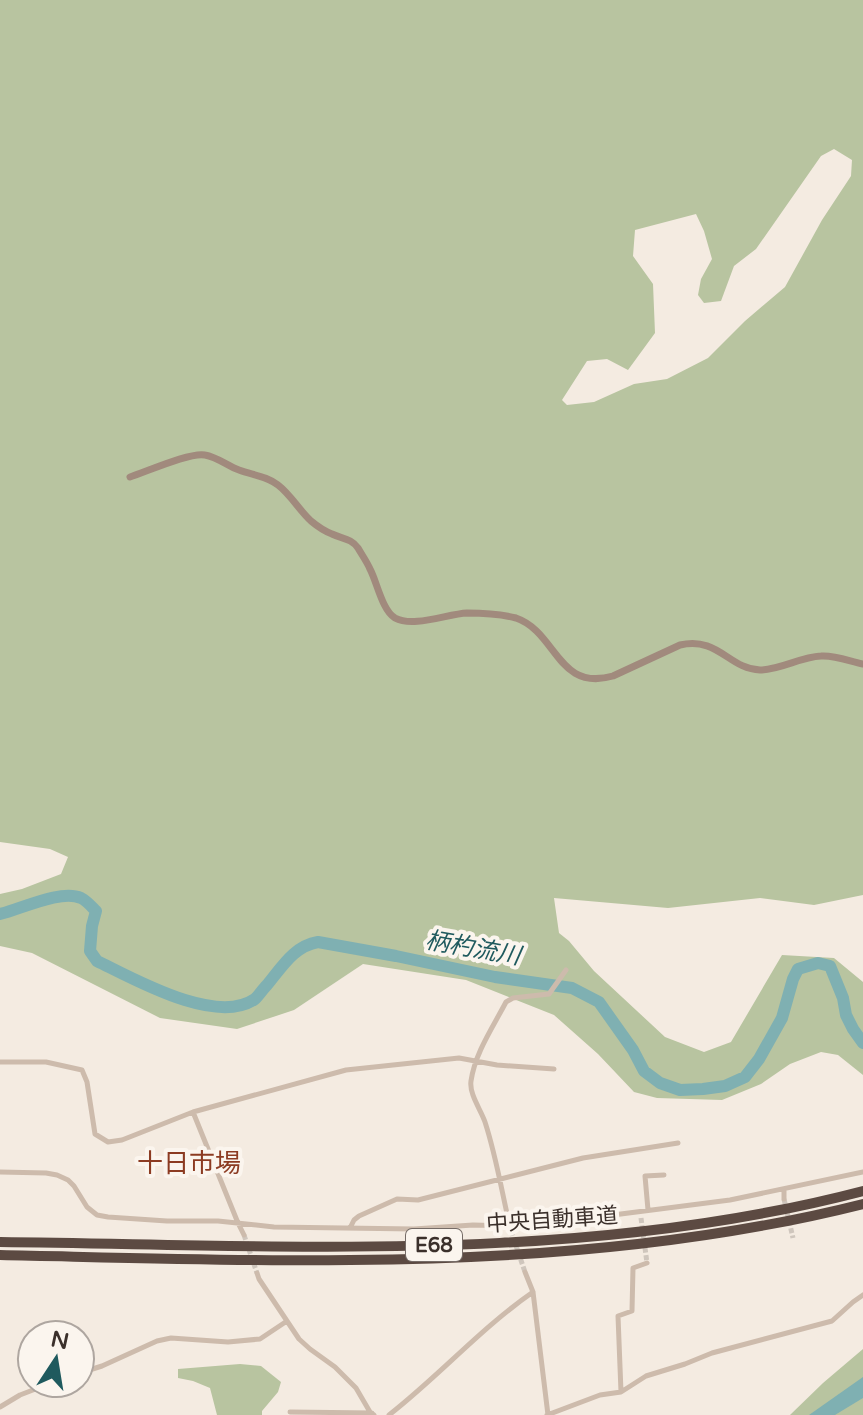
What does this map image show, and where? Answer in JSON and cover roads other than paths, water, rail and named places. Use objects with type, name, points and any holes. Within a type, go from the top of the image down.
[{"type":"highway","name":"中央自動車道","points":[[0,1242],[346,1247],[534,1241],[707,1223],[863,1191]]},
{"type":"highway","name":"中央自動車道","points":[[0,1255],[239,1260],[497,1256],[694,1237],[863,1204]]},
{"type":"street","points":[[130,477],[204,454],[239,470],[264,477],[279,486],[321,528],[354,544],[370,569],[381,597],[396,618],[412,621],[468,613],[496,614],[517,619],[545,639],[561,663],[591,679],[613,676],[690,643],[711,646],[747,667],[760,670],[819,656],[863,664]]},
{"type":"street","points":[[510,1228],[501,1178],[470,1085],[475,1062],[506,1002],[513,998],[549,994],[566,970]]},
{"type":"street","points":[[0,1062],[46,1062],[82,1070],[87,1082],[95,1134],[108,1142],[122,1140],[193,1112],[346,1070],[459,1058],[554,1069]]},
{"type":"street","points":[[193,1112],[244,1235]]},
{"type":"street","points":[[349,1229],[359,1216],[397,1199],[418,1200],[583,1158],[678,1143]]},
{"type":"street","points":[[0,1172],[46,1173],[68,1180],[87,1207],[97,1215],[349,1229],[473,1225],[510,1228],[641,1214],[648,1210],[784,1190],[863,1172]]},
{"type":"street","points":[[648,1210],[645,1176],[664,1175]]},
{"type":"street","points":[[784,1190],[784,1199]]},
{"type":"street","points":[[621,1392],[618,1316],[632,1311],[633,1268],[647,1263]]},
{"type":"street","points":[[525,1272],[533,1292],[548,1415],[600,1395],[621,1392],[646,1376],[712,1353],[832,1321],[863,1295]]},
{"type":"street","points":[[257,1273],[299,1339],[356,1388],[373,1414]]},
{"type":"street","points":[[389,1415],[421,1391],[489,1325],[533,1292]]},
{"type":"street","points":[[96,1368],[157,1341],[171,1338],[228,1342],[260,1339],[287,1321]]},
{"type":"street","points":[[290,1412],[373,1414]]},
{"type":"water","points":[[863,1377],[863,1398],[835,1415],[809,1415]]},
{"type":"waterway","name":"柄杓流川","points":[[0,914],[52,898],[81,898],[96,911],[90,951],[97,961],[175,997],[219,1007],[239,1006],[255,999],[295,953],[318,942],[495,977],[572,988],[599,1002],[644,1071],[660,1083],[680,1090],[725,1086],[745,1077],[782,1018],[798,969],[818,963],[830,966],[843,998],[846,1015],[863,1043]]},
{"type":"tunnel","points":[[784,1199],[793,1238]]},
{"type":"tunnel","points":[[641,1218],[647,1263]]},
{"type":"tunnel","points":[[511,1231],[525,1272]]},
{"type":"tunnel","points":[[244,1235],[257,1273]]},
{"type":"district","name":"十日市場","points":[[189,1163]]}]
